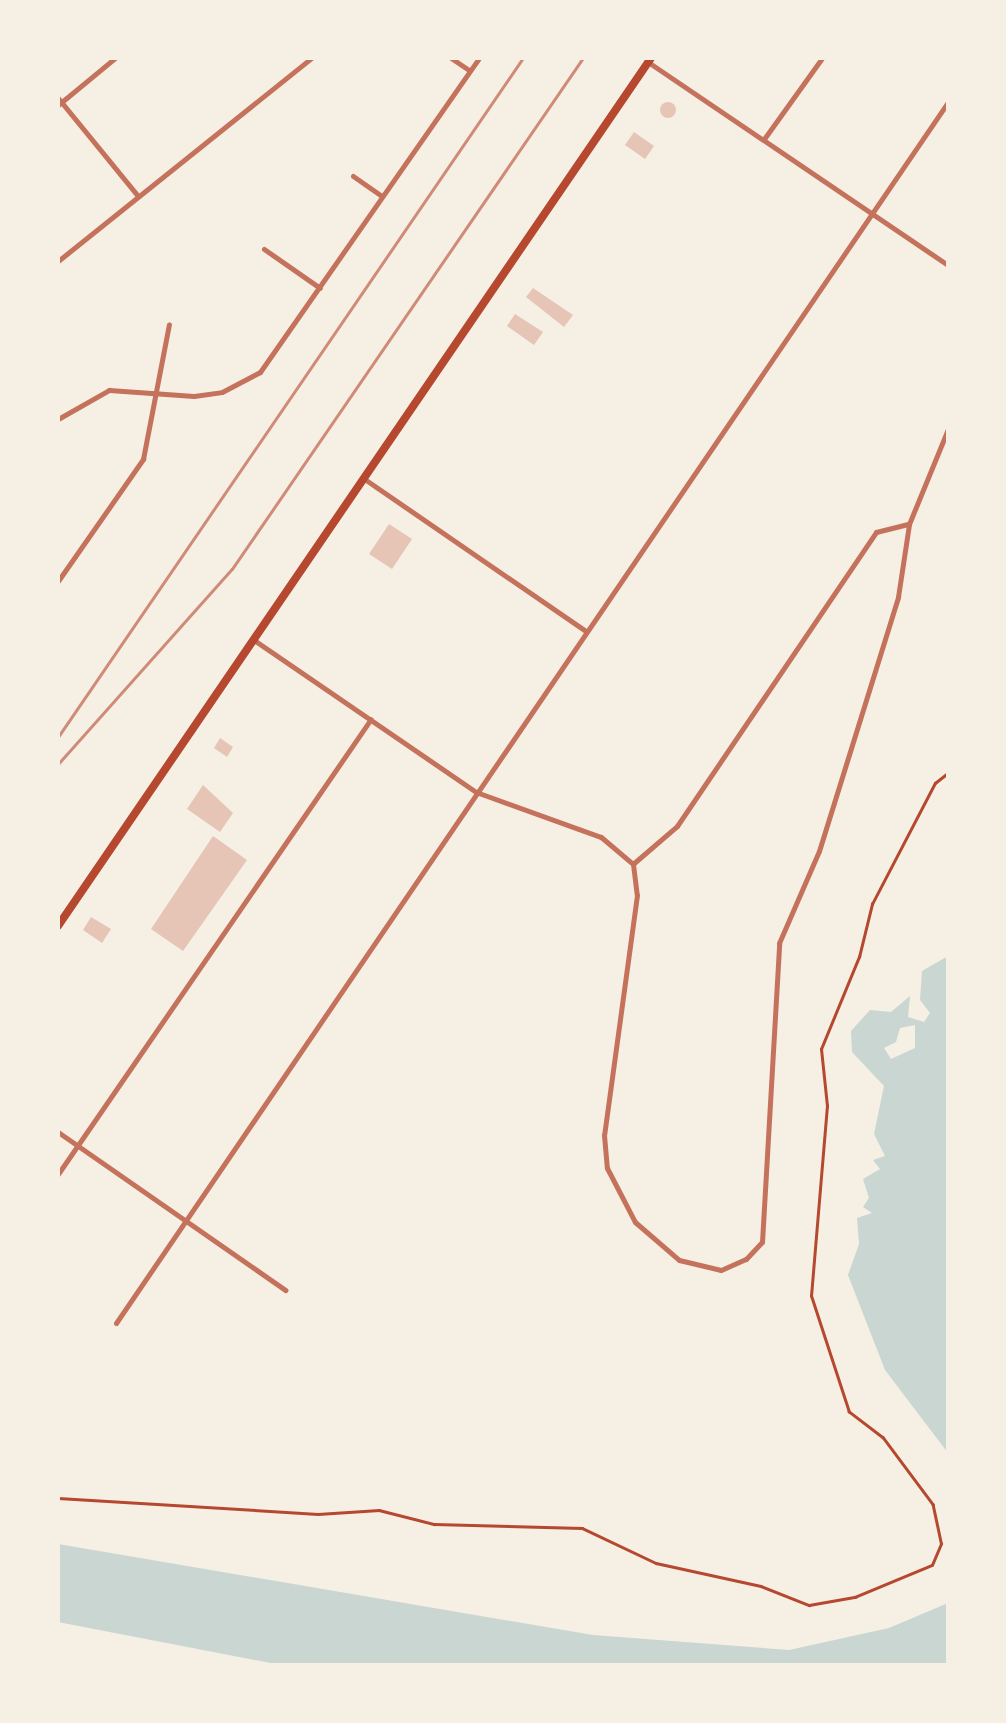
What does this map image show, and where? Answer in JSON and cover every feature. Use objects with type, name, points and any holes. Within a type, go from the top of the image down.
[{"type":"main road","points":[[58,926],[649,60]]},
{"type":"street","points":[[115,58],[59,102],[138,196]]},
{"type":"street","points":[[58,261],[311,58]]},
{"type":"street","points":[[451,58],[470,71]]},
{"type":"street","points":[[58,419],[109,390],[194,396],[242,384],[275,356],[479,58]]},
{"type":"street","points":[[764,139],[822,58]]},
{"type":"street","points":[[649,60],[948,266]]},
{"type":"street","points":[[116,1323],[948,102]]},
{"type":"street","points":[[354,176],[382,196]]},
{"type":"street","points":[[264,250],[320,288]]},
{"type":"street","points":[[58,581],[143,459],[160,392],[169,324]]},
{"type":"street","points":[[254,640],[476,792],[601,837],[632,864],[637,895],[604,1135],[607,1168],[635,1222],[679,1260],[722,1270],[746,1259],[762,1242],[776,957],[819,852],[898,597],[908,524],[948,429]]},
{"type":"street","points":[[363,478],[586,631]]},
{"type":"street","points":[[632,864],[677,826],[876,532],[908,524]]},
{"type":"street","points":[[58,1174],[371,719]]},
{"type":"street","points":[[58,1132],[285,1290]]},
{"type":"path","points":[[58,1498],[318,1514],[380,1510],[434,1524],[582,1528],[656,1563],[761,1586],[808,1605],[855,1597],[932,1565],[940,1544],[933,1505],[882,1438],[850,1412],[810,1296],[827,1106],[822,1049],[860,956],[872,904],[935,784],[948,773]]},
{"type":"shaded area","points":[[948,956],[948,1453],[885,1370],[848,1275],[859,1244],[857,1218],[872,1213],[863,1207],[869,1198],[863,1179],[880,1169],[873,1160],[885,1156],[874,1134],[884,1086],[852,1052],[851,1031],[870,1010],[891,1012],[910,996],[908,1017],[924,1022],[930,1013],[920,1000],[922,971]],"holes":[[[915,1025],[915,1048],[891,1059],[884,1048],[896,1042],[900,1028]]]},
{"type":"shaded area","points":[[58,1544],[593,1635],[789,1650],[889,1628],[948,1603],[948,1665],[281,1665],[58,1622]]},
{"type":"building","points":[[668,102],[676,110],[668,118],[660,110]]},
{"type":"building","points":[[634,132],[654,146],[645,159],[625,145]]},
{"type":"building","points":[[533,288],[573,315],[564,327],[526,297]]},
{"type":"building","points":[[515,314],[543,332],[534,345],[507,326]]},
{"type":"building","points":[[389,524],[412,539],[392,569],[369,554]]},
{"type":"building","points":[[220,738],[233,747],[227,757],[214,748]]},
{"type":"building","points":[[203,785],[233,813],[220,832],[187,809]]},
{"type":"building","points":[[213,836],[247,860],[183,951],[151,929]]},
{"type":"building","points":[[91,917],[111,929],[102,943],[83,930]]},
{"type":"railway","points":[[58,737],[523,58]]},
{"type":"railway","points":[[58,764],[232,569],[583,58]]}]
